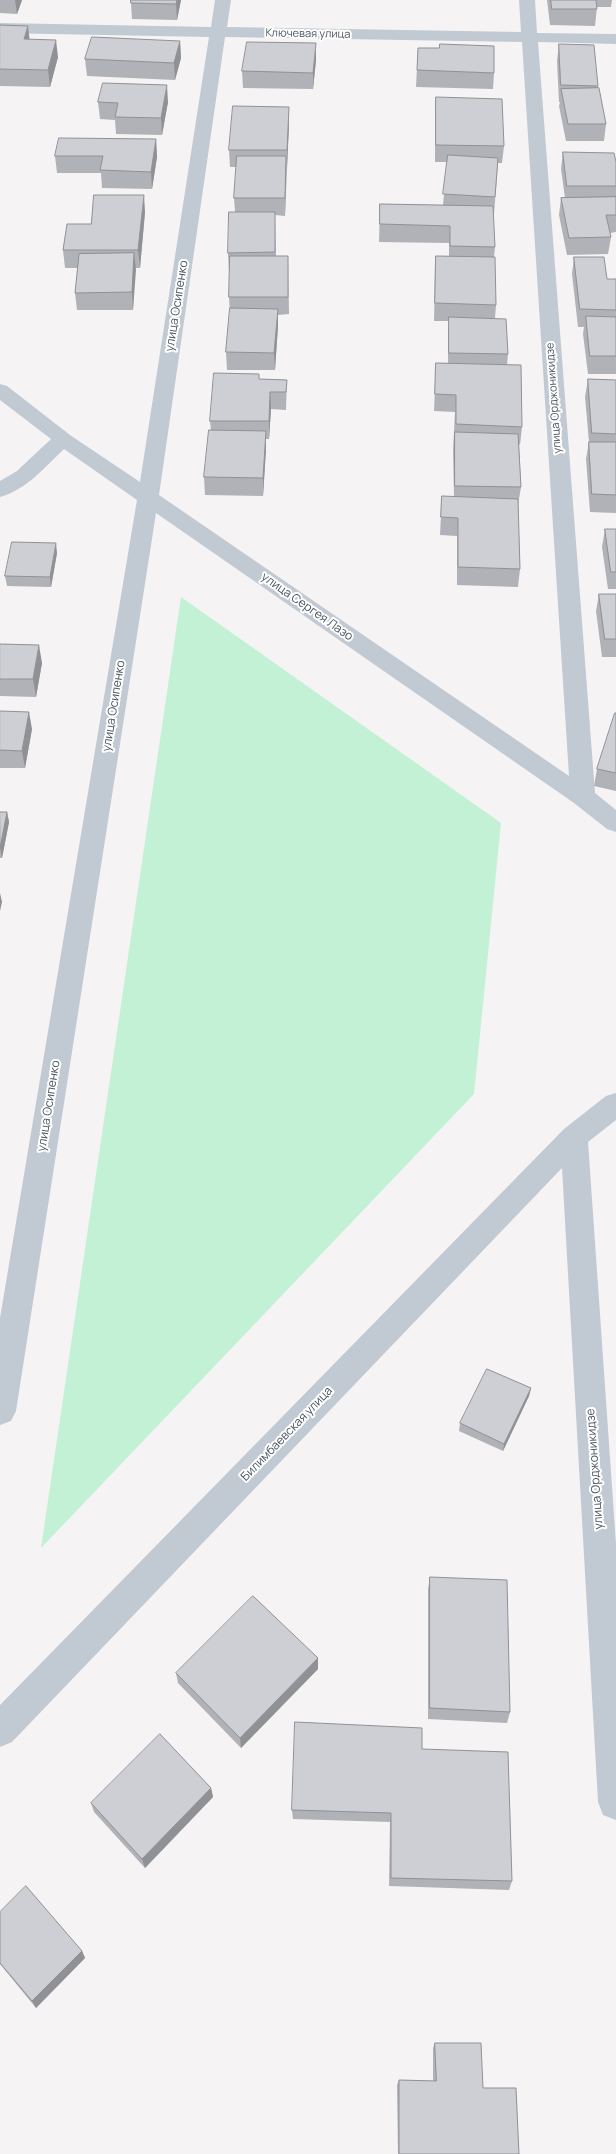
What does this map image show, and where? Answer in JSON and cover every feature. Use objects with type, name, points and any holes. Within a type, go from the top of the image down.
[{"type":"street","name":"улица Осипенко","points":[[0,1411],[148,497],[223,0]]},
{"type":"street","name":"улица Орджоникидзе","points":[[527,0],[583,797]]},
{"type":"street","name":"Ключевая улица","points":[[0,28],[616,39]]},
{"type":"street","name":"улица Сергея Лазо","points":[[0,390],[63,439],[583,797],[616,823]]},
{"type":"street","points":[[0,490],[24,476],[63,439]]},
{"type":"street","name":"Билимбаевская улица","points":[[0,1730],[574,1137],[616,1104]]},
{"type":"street","name":"улица Орджоникидзе","points":[[574,1137],[616,1802]]},
{"type":"green space","points":[[181,597],[501,823],[474,1094],[41,1548]]},
{"type":"building","points":[[131,0],[177,0],[176,4],[131,3]]},
{"type":"building","points":[[551,0],[596,0],[597,9],[552,9]]},
{"type":"building","points":[[0,25],[28,26],[24,39],[56,40],[48,70],[0,69]]},
{"type":"building","points":[[92,37],[180,41],[174,63],[85,59]]},
{"type":"building","points":[[247,42],[316,43],[313,73],[242,71]]},
{"type":"building","points":[[440,44],[494,46],[494,73],[417,70],[418,48],[439,48]]},
{"type":"building","points":[[559,44],[594,45],[598,86],[561,85]]},
{"type":"building","points":[[103,83],[167,85],[161,118],[115,117],[118,103],[98,102]]},
{"type":"building","points":[[599,88],[606,124],[568,124],[561,89]]},
{"type":"building","points":[[436,97],[502,99],[504,146],[436,145]]},
{"type":"building","points":[[233,106],[289,107],[287,150],[229,150]]},
{"type":"building","points":[[59,138],[156,139],[151,172],[100,170],[103,156],[55,156]]},
{"type":"building","points":[[563,152],[614,153],[616,186],[567,186]]},
{"type":"building","points":[[448,155],[498,158],[495,197],[443,194]]},
{"type":"building","points":[[237,156],[286,156],[285,198],[234,198]]},
{"type":"building","points":[[94,195],[144,195],[138,250],[63,250],[67,224],[91,224]]},
{"type":"building","points":[[616,197],[616,215],[606,215],[611,237],[569,238],[561,198]]},
{"type":"building","points":[[380,204],[493,206],[495,247],[450,246],[450,226],[380,224]]},
{"type":"building","points":[[229,212],[275,212],[275,252],[228,253]]},
{"type":"building","points":[[134,253],[132,292],[75,293],[79,254]]},
{"type":"building","points":[[230,256],[288,256],[288,297],[229,297]]},
{"type":"building","points":[[436,256],[495,257],[496,305],[435,303]]},
{"type":"building","points":[[574,257],[604,257],[607,279],[616,279],[616,310],[580,309]]},
{"type":"building","points":[[230,308],[278,309],[274,353],[226,352]]},
{"type":"building","points":[[586,316],[616,317],[616,356],[590,356]]},
{"type":"building","points":[[449,317],[506,319],[508,354],[449,353]]},
{"type":"building","points":[[436,363],[521,365],[522,427],[456,424],[456,395],[435,394]]},
{"type":"building","points":[[214,373],[259,374],[259,379],[287,380],[286,392],[270,392],[269,421],[210,421]]},
{"type":"building","points":[[588,379],[616,380],[616,434],[592,433]]},
{"type":"building","points":[[209,430],[266,431],[263,478],[204,477]]},
{"type":"building","points":[[455,432],[518,434],[521,487],[455,486]]},
{"type":"building","points":[[589,442],[616,442],[616,495],[592,494]]},
{"type":"building","points":[[442,496],[518,499],[520,569],[458,567],[458,518],[441,517]]},
{"type":"building","points":[[605,529],[616,529],[616,572],[611,572]]},
{"type":"building","points":[[12,542],[56,543],[50,577],[5,576]]},
{"type":"building","points":[[599,594],[616,594],[616,639],[605,639]]},
{"type":"building","points":[[0,644],[39,645],[33,679],[0,679]]},
{"type":"building","points":[[0,711],[29,712],[22,751],[0,750]]},
{"type":"building","points":[[616,713],[616,773],[597,769]]},
{"type":"building","points":[[0,812],[7,812],[0,848]]},
{"type":"building","points":[[487,1369],[531,1388],[504,1444],[460,1423]]},
{"type":"building","points":[[430,1577],[507,1580],[510,1712],[430,1708]]},
{"type":"building","points":[[253,1596],[318,1658],[240,1738],[176,1673]]},
{"type":"building","points":[[295,1722],[422,1728],[422,1749],[508,1752],[512,1881],[391,1878],[391,1813],[292,1810]]},
{"type":"building","points":[[160,1734],[211,1788],[142,1859],[91,1803]]},
{"type":"building","points":[[26,1886],[82,1951],[32,2001],[0,1963],[0,1912]]},
{"type":"building","points":[[435,2043],[481,2043],[483,2088],[516,2088],[519,2154],[399,2154],[399,2080],[436,2081]]}]
